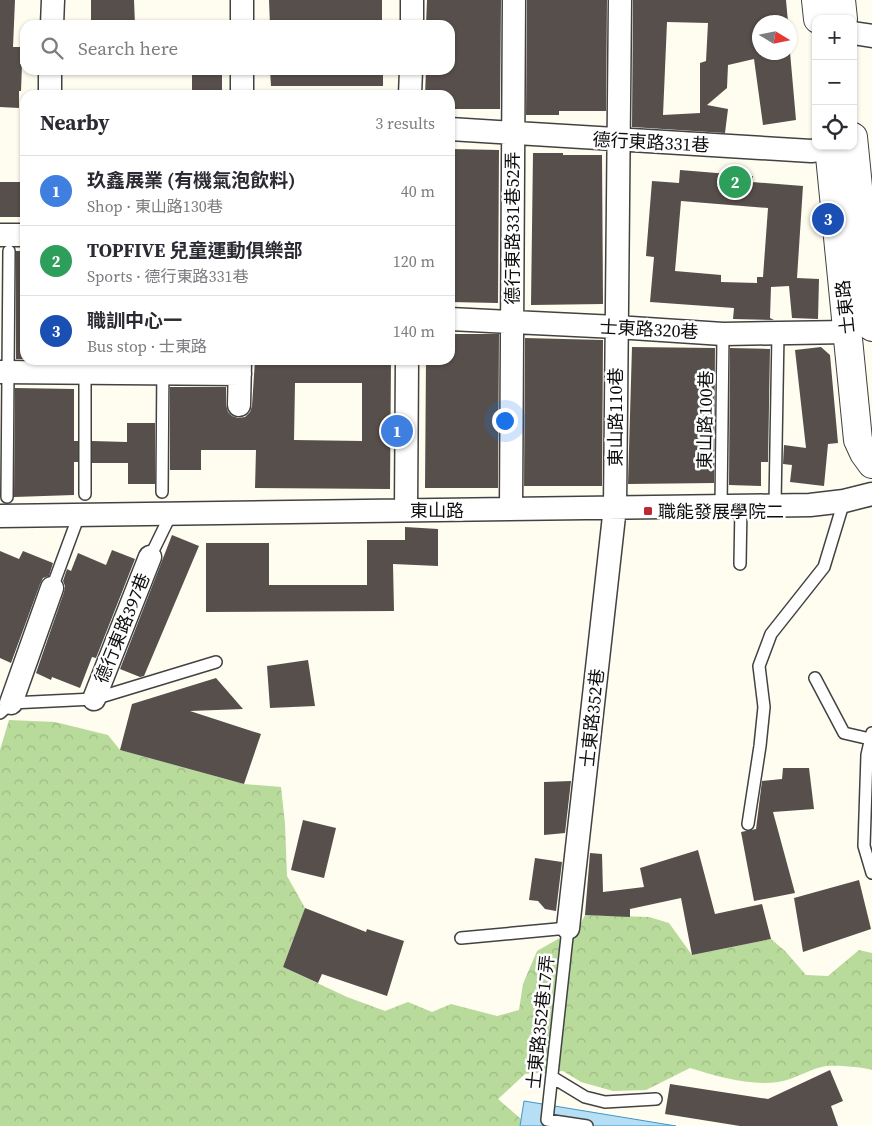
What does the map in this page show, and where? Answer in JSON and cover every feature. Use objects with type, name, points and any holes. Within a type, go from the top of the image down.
[{"type":"street","points":[[52,20],[53,0]]},
{"type":"street","points":[[242,0],[242,20]]},
{"type":"street","points":[[412,0],[412,20]]},
{"type":"street","name":"德行東路331巷52弄","points":[[511,510],[514,0]]},
{"type":"street","name":"東山路110巷","points":[[615,508],[617,140],[620,0]]},
{"type":"street","points":[[816,0],[818,15]]},
{"type":"street","points":[[841,0],[843,15]]},
{"type":"street","points":[[857,34],[872,36]]},
{"type":"street","points":[[50,75],[50,90]]},
{"type":"street","points":[[242,75],[242,90]]},
{"type":"street","points":[[410,90],[411,75]]},
{"type":"street","name":"德行東路331巷","points":[[455,129],[811,152],[823,150]]},
{"type":"street","name":"士東路","points":[[848,150],[860,330],[858,440],[872,464]]},
{"type":"street","points":[[5,243],[20,237]]},
{"type":"street","name":"士東路320巷","points":[[455,319],[723,334],[860,330]]},
{"type":"street","points":[[406,510],[407,365]]},
{"type":"street","points":[[4,372],[85,366],[240,367],[239,405]]},
{"type":"street","name":"東山路","points":[[3,506],[82,505],[171,514],[511,510],[775,504],[810,505],[844,501],[872,494]]},
{"type":"street","name":"士東路352巷","points":[[568,928],[615,508]]},
{"type":"street","name":"德行東路397巷","points":[[94,699],[150,557]]},
{"type":"street","points":[[6,708],[52,588]]},
{"type":"lane","points":[[3,506],[5,243]]},
{"type":"lane","points":[[775,504],[778,333]]},
{"type":"lane","name":"東山路100巷","points":[[723,334],[731,506],[740,564]]},
{"type":"lane","points":[[52,588],[82,505],[85,366]]},
{"type":"lane","points":[[162,492],[163,367]]},
{"type":"lane","points":[[748,824],[764,707],[759,666],[771,634],[824,567],[844,501]]},
{"type":"lane","points":[[150,557],[171,514]]},
{"type":"lane","points":[[6,708],[94,699],[216,662]]},
{"type":"lane","points":[[814,678],[844,733],[871,736],[867,756],[869,802],[864,846],[872,873]]},
{"type":"lane","points":[[461,938],[568,928]]},
{"type":"lane","name":"士東路352巷17弄","points":[[568,928],[547,1120],[587,1126]]},
{"type":"lane","points":[[552,1077],[585,1097],[605,1102],[656,1099]]},
{"type":"green space","points":[[9,720],[55,722],[108,735],[120,750],[244,784],[281,787],[285,824],[287,876],[305,908],[283,967],[347,997],[385,1011],[408,1002],[432,1012],[451,1004],[497,1016],[519,1010],[523,984],[537,951],[579,927],[585,915],[649,917],[669,923],[692,955],[771,939],[785,951],[806,975],[828,976],[859,950],[872,953],[872,1070],[849,1066],[826,1066],[784,1081],[756,1083],[733,1080],[690,1068],[646,1090],[613,1091],[581,1082],[563,1071],[525,1074],[498,1099],[521,1119],[520,1126],[0,1126],[0,750]]},
{"type":"water","points":[[524,1101],[676,1126],[520,1126]]},
{"type":"building","points":[[0,0],[15,0],[13,47],[20,47],[20,75],[22,75],[19,108],[0,107]]},
{"type":"building","points":[[91,0],[134,0],[135,20],[91,20]]},
{"type":"building","points":[[269,0],[382,0],[382,20],[270,20]]},
{"type":"building","points":[[427,0],[501,0],[500,109],[455,109],[455,90],[425,90],[426,75],[455,75],[455,20],[426,20]]},
{"type":"building","points":[[527,0],[607,0],[606,111],[559,111],[559,115],[526,115]]},
{"type":"building","points":[[633,0],[786,0],[787,15],[752,15],[752,59],[728,65],[727,88],[707,105],[728,109],[725,133],[632,127]],"holes":[[[667,22],[708,23],[706,61],[700,63],[700,113],[663,115]]]},
{"type":"building","points":[[754,60],[791,60],[796,120],[763,125]]},
{"type":"building","points":[[192,75],[222,75],[222,90],[192,90]]},
{"type":"building","points":[[270,75],[383,75],[383,86],[271,86]]},
{"type":"building","points":[[455,149],[499,150],[498,303],[455,302]]},
{"type":"building","points":[[533,153],[602,155],[603,304],[531,305]]},
{"type":"building","points":[[680,170],[753,176],[752,182],[803,186],[797,278],[819,279],[818,319],[792,318],[789,286],[771,287],[770,318],[774,320],[733,319],[734,308],[650,302],[654,257],[646,256],[652,181],[679,183]],"holes":[[[681,201],[768,208],[763,277],[757,277],[757,283],[721,282],[721,275],[675,271]]]},
{"type":"building","points":[[0,182],[20,182],[20,217],[0,217]]},
{"type":"building","points":[[16,251],[20,251],[20,359],[16,359]]},
{"type":"building","points":[[455,334],[499,334],[498,488],[425,488],[426,365],[455,365]]},
{"type":"building","points":[[525,338],[603,340],[602,486],[524,486]]},
{"type":"building","points":[[632,347],[715,348],[714,483],[628,484]]},
{"type":"building","points":[[821,347],[830,355],[838,443],[828,444],[824,486],[790,482],[792,465],[783,464],[784,445],[806,448],[795,350]]},
{"type":"building","points":[[730,348],[770,349],[768,462],[761,462],[761,486],[729,485]]},
{"type":"building","points":[[255,365],[391,365],[390,489],[255,488],[256,450],[201,450],[201,470],[170,470],[170,387],[226,387],[228,412],[238,418],[245,417],[250,412]],"holes":[[[295,383],[362,383],[362,441],[294,440]]]},
{"type":"building","points":[[15,388],[74,389],[74,441],[78,441],[78,462],[74,462],[74,495],[14,497]]},
{"type":"building","points":[[127,423],[155,423],[155,484],[128,484],[128,463],[92,463],[92,441],[127,442]]},
{"type":"building","points":[[405,527],[438,529],[438,566],[393,564],[394,611],[206,612],[206,543],[269,543],[269,585],[367,585],[367,540],[405,540]]},
{"type":"building","points":[[172,535],[199,546],[144,676],[140,677],[120,669]]},
{"type":"building","points":[[112,550],[135,559],[96,658],[92,657],[80,688],[52,677],[51,680],[36,673],[64,592],[65,586],[63,581],[67,569],[71,571],[78,553],[106,565]]},
{"type":"building","points":[[0,551],[19,559],[23,551],[53,563],[49,576],[43,578],[40,584],[11,663],[0,658]]},
{"type":"building","points":[[308,660],[315,706],[270,708],[267,666]]},
{"type":"building","points":[[216,678],[243,709],[190,711],[261,734],[244,784],[120,750],[132,704]]},
{"type":"building","points":[[783,768],[809,768],[814,809],[773,812],[795,893],[754,901],[741,832],[756,829],[762,781],[782,779]]},
{"type":"building","points":[[571,781],[565,833],[544,835],[544,782]]},
{"type":"building","points":[[303,820],[336,828],[324,878],[291,870]]},
{"type":"building","points":[[698,850],[715,914],[762,904],[771,939],[692,955],[681,898],[630,909],[630,917],[585,915],[590,853],[602,854],[603,892],[644,887],[640,868]]},
{"type":"building","points":[[535,858],[562,862],[556,911],[545,909],[538,901],[529,900]]},
{"type":"building","points":[[859,880],[871,929],[803,952],[794,898]]},
{"type":"building","points":[[305,908],[366,932],[367,929],[404,941],[387,996],[322,974],[318,983],[283,967]]},
{"type":"building","points":[[830,1070],[843,1101],[831,1106],[838,1126],[740,1126],[665,1114],[670,1084],[768,1099]]},
{"type":"place","name":"TOPFIVE 兒童運動俱樂部","points":[[735,182]]},
{"type":"place","name":"職訓中心一","points":[[828,219]]},
{"type":"place","name":"玖鑫展業 (有機氣泡飲料)","points":[[397,431]]},
{"type":"place","name":"職能發展學院二","points":[[648,511]]}]
